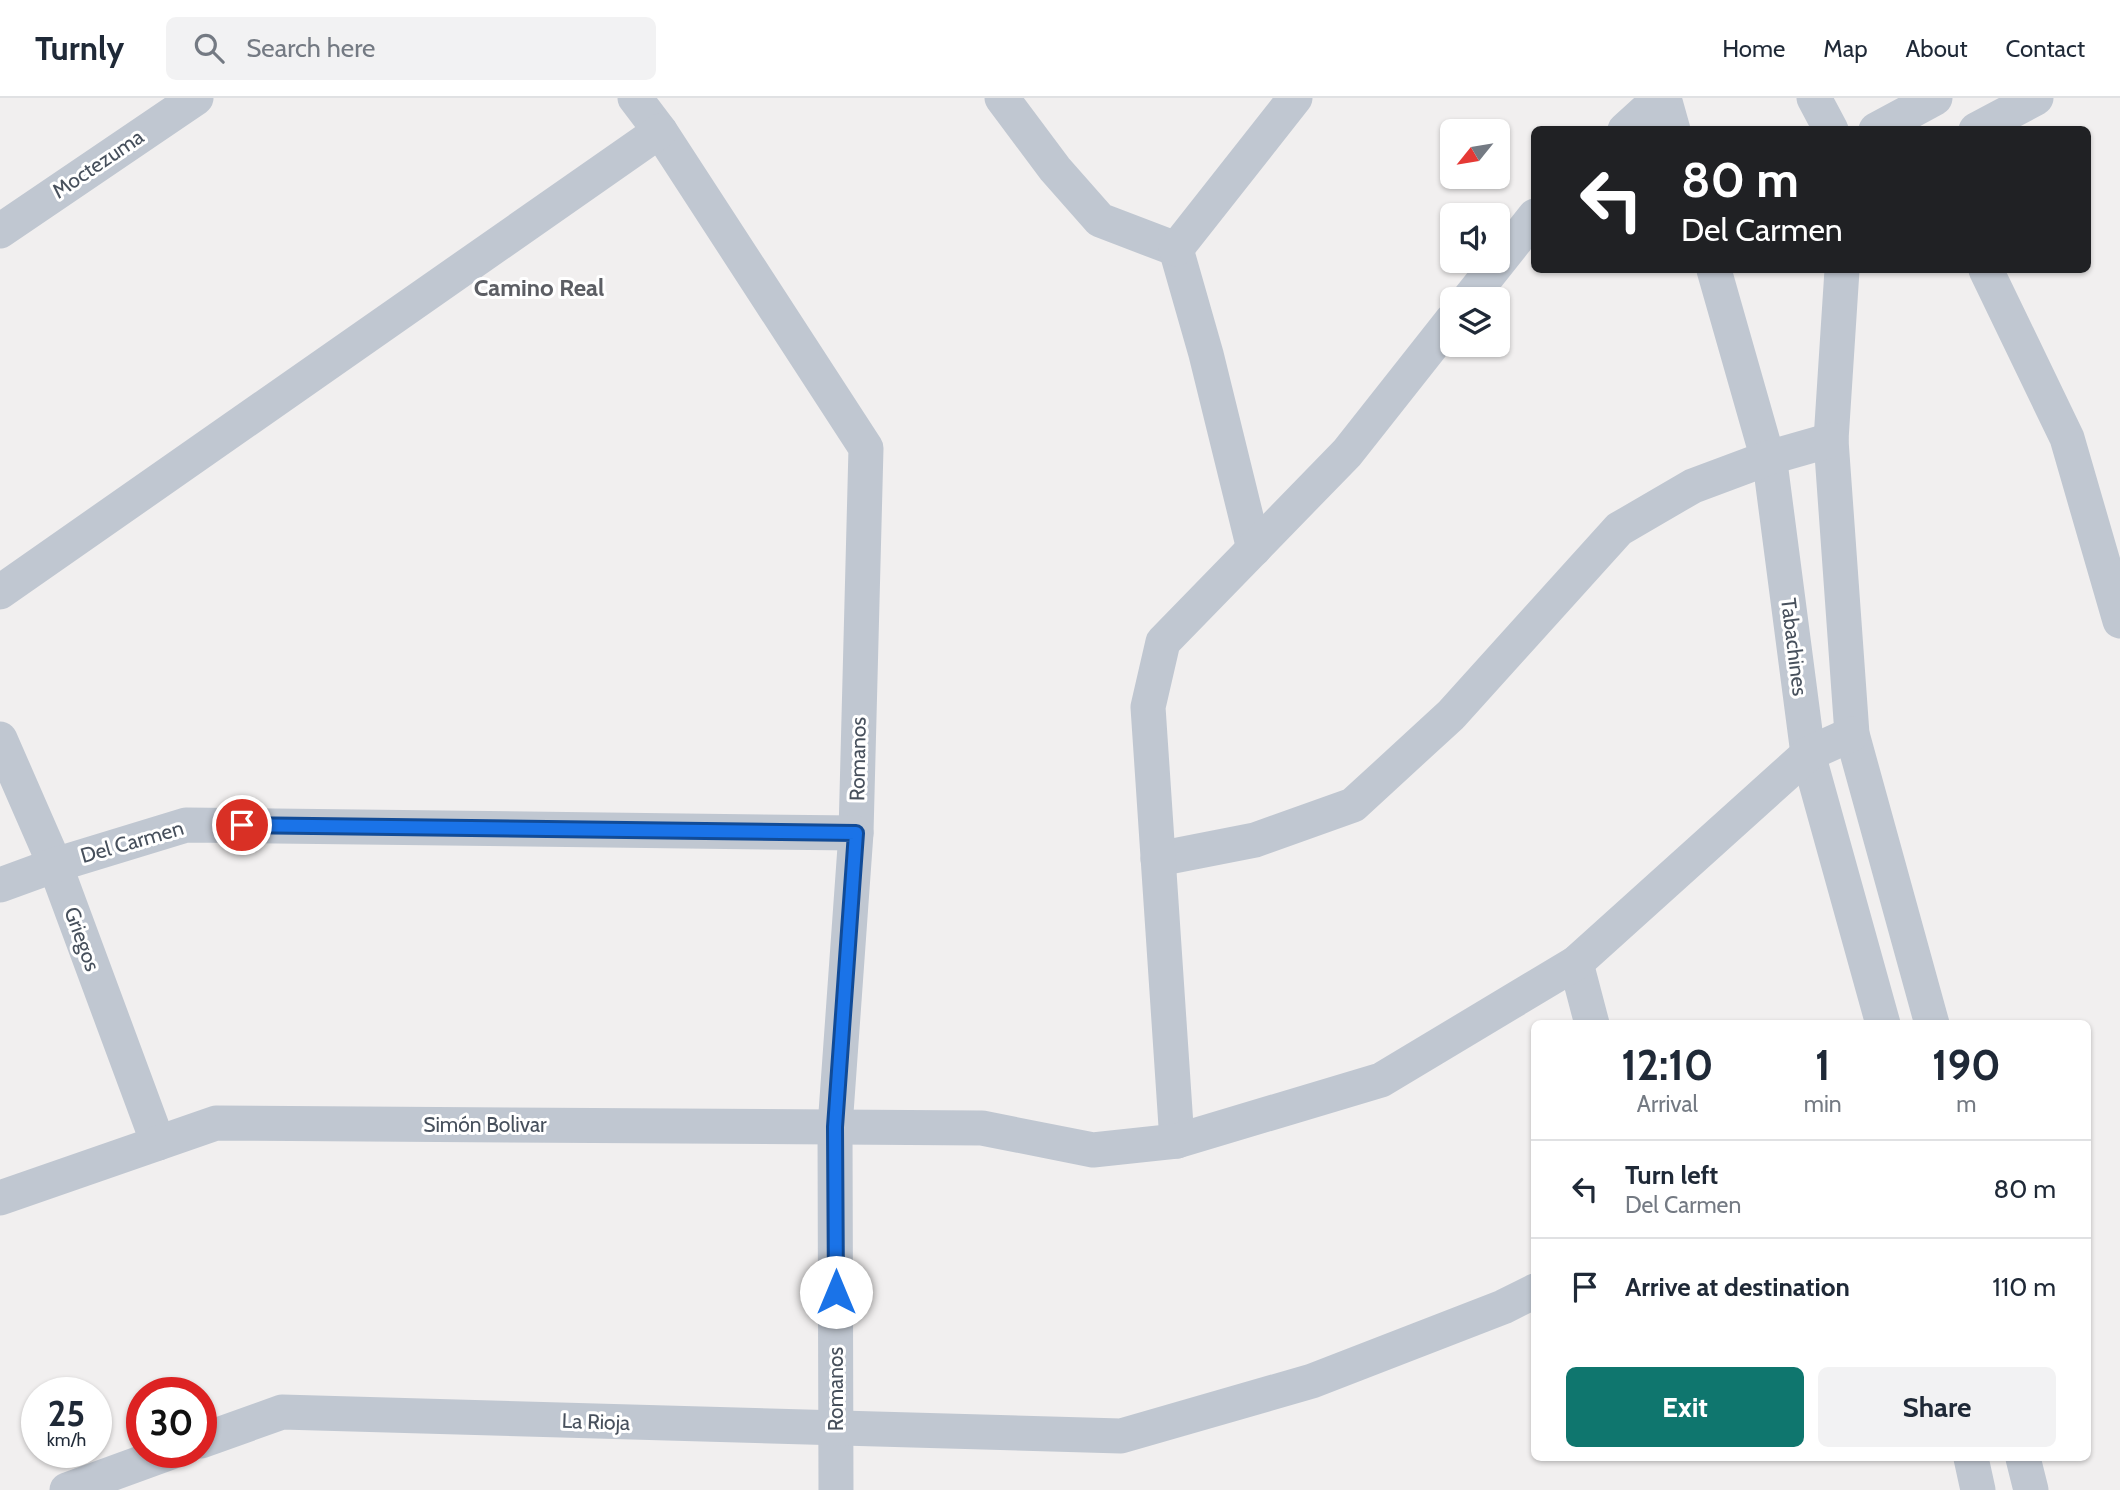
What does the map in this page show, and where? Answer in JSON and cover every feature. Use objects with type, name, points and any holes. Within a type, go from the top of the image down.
[{"type":"street","name":"Moctezuma","points":[[0,231],[196,98]]},
{"type":"street","points":[[0,592],[660,131],[635,98]]},
{"type":"street","points":[[1002,98],[1055,169],[1100,220],[1176,249]]},
{"type":"street","points":[[1176,249],[1296,98]]},
{"type":"street","points":[[1630,126],[1662,98],[1672,126]]},
{"type":"street","points":[[1814,98],[1829,126]]},
{"type":"street","points":[[1883,126],[1935,98]]},
{"type":"street","points":[[1984,126],[2036,98]]},
{"type":"street","name":"Romanos","points":[[660,131],[866,448],[856,833],[835,1127],[836,1490]]},
{"type":"street","points":[[1479,287],[1531,221]]},
{"type":"street","points":[[1176,249],[1206,354],[1254,549]]},
{"type":"street","name":"Tabachines","points":[[1715,273],[1768,458],[1808,754],[1882,1020]]},
{"type":"street","points":[[1842,273],[1831,440],[1852,734],[1931,1020]]},
{"type":"street","points":[[1987,273],[2067,438],[2120,621]]},
{"type":"street","points":[[1177,1141],[1148,707],[1163,642],[1347,453],[1440,335]]},
{"type":"street","points":[[1158,859],[1255,840],[1353,805],[1451,715],[1619,528],[1693,486],[1768,458],[1831,440]]},
{"type":"street","name":"Simón Bolivar","points":[[0,1198],[216,1123],[982,1128],[1093,1150],[1177,1141],[1381,1080],[1576,963],[1808,754],[1852,734]]},
{"type":"street","name":"Griegos","points":[[0,739],[55,864],[158,1143]]},
{"type":"street","name":"Del Carmen","points":[[0,885],[55,864],[186,825],[856,833]]},
{"type":"street","points":[[1576,963],[1591,1020]]},
{"type":"street","name":"La Rioja","points":[[217,1435],[282,1412],[995,1435],[1121,1436],[1312,1381],[1503,1307],[1531,1293]]},
{"type":"street","points":[[1972,1461],[1978,1490]]},
{"type":"street","points":[[2024,1461],[2031,1490]]},
{"type":"street","points":[[67,1490],[127,1468]]},
{"type":"district","name":"Camino Real","points":[[539,288]]},
{"type":"route","points":[[242,825],[856,833],[835,1127],[836,1292]]}]
